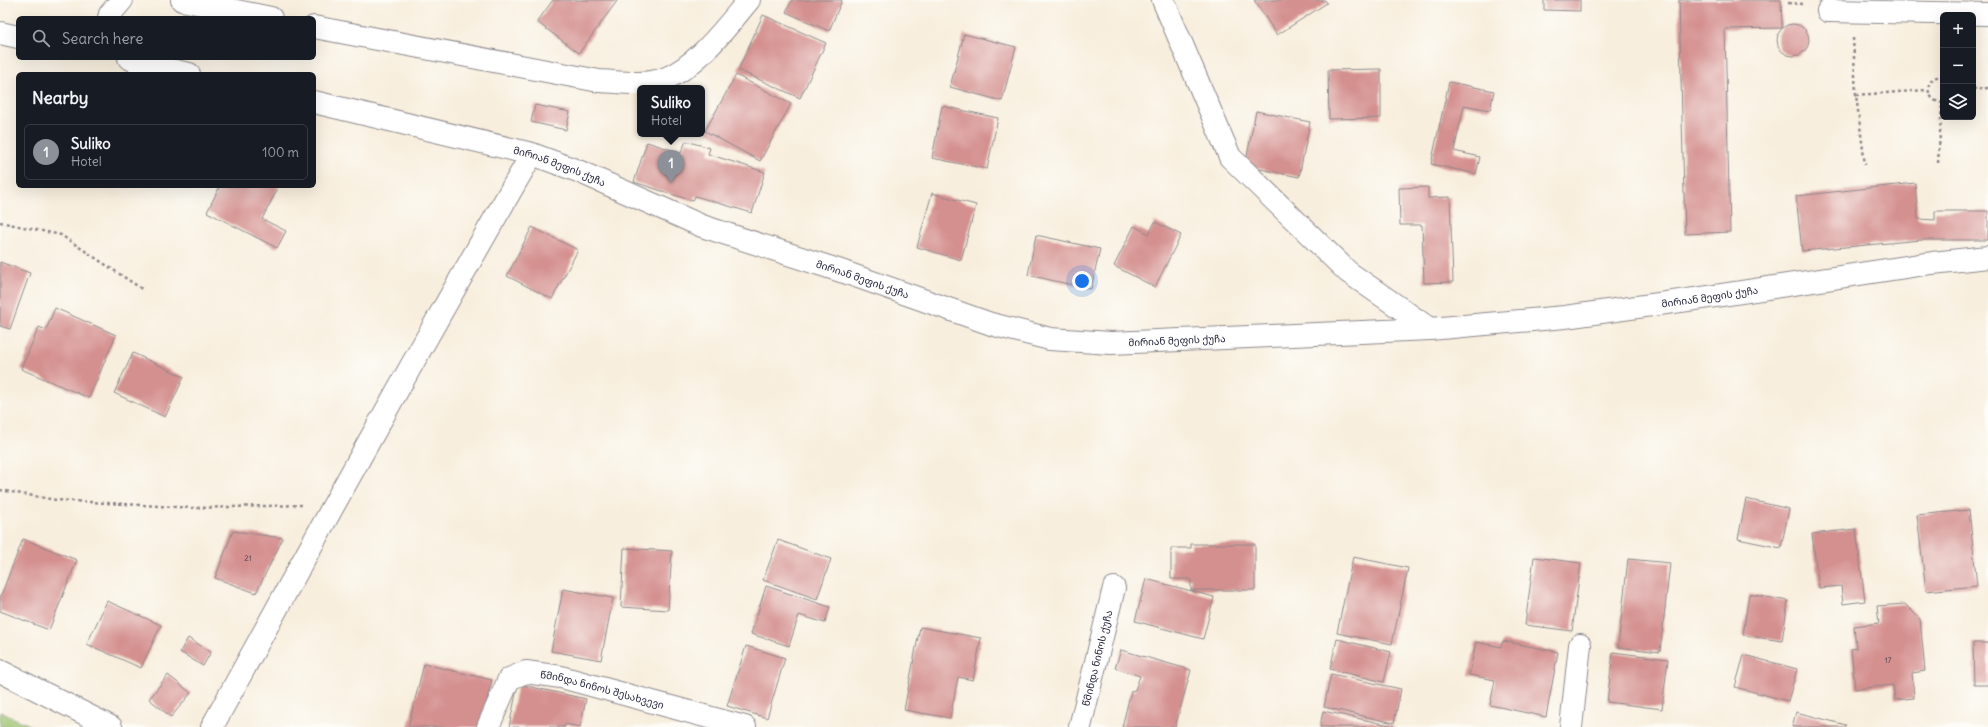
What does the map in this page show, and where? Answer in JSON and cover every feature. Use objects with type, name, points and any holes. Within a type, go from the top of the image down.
[{"type":"street","points":[[110,16],[122,0]]},
{"type":"street","points":[[182,0],[261,16]]},
{"type":"street","points":[[316,27],[599,81],[636,83],[664,79],[690,64],[724,30],[749,0]]},
{"type":"street","points":[[1163,0],[1230,157],[1348,272],[1430,329]]},
{"type":"street","points":[[1828,11],[1988,14]]},
{"type":"street","points":[[0,33],[16,37]]},
{"type":"street","points":[[133,60],[139,63],[180,72]]},
{"type":"street","name":"მირიან მეფის ქუჩა","points":[[316,102],[532,154],[578,171],[702,226],[844,272],[990,324],[1050,339],[1111,342],[1430,329],[1565,317],[1932,263],[1988,257]]},
{"type":"street","points":[[212,727],[458,281],[532,154]]},
{"type":"street","name":"წმინდა ნინოს ქუჩა","points":[[1080,727],[1114,588]]},
{"type":"street","points":[[1571,727],[1580,645]]},
{"type":"street","points":[[0,671],[111,727]]},
{"type":"street","name":"წმინდა ნინოს შესახვევი","points":[[488,727],[509,679],[526,672],[561,677],[746,727]]},
{"type":"path","points":[[1853,37],[1856,95],[1865,165]]},
{"type":"path","points":[[1940,77],[1934,78],[1929,83],[1927,90],[1930,97],[1935,102],[1940,103]]},
{"type":"path","points":[[1976,89],[1988,88]]},
{"type":"path","points":[[1856,95],[1927,90]]},
{"type":"path","points":[[1938,163],[1941,120]]},
{"type":"path","points":[[0,222],[61,235],[142,289]]},
{"type":"path","points":[[0,490],[56,500],[193,508],[334,504]]},
{"type":"green space","points":[[0,712],[34,727],[0,727]]},
{"type":"building","points":[[553,0],[617,1],[579,53],[537,22]]},
{"type":"building","points":[[792,0],[842,0],[829,31],[786,12]]},
{"type":"building","points":[[1254,0],[1325,0],[1327,3],[1277,35]]},
{"type":"building","points":[[1544,0],[1580,0],[1580,11],[1544,10]]},
{"type":"building","points":[[1679,0],[1781,0],[1782,28],[1725,29],[1730,232],[1685,234]]},
{"type":"building","points":[[763,15],[826,43],[800,98],[738,70]]},
{"type":"building","points":[[1793,24],[1799,25],[1806,31],[1809,40],[1808,46],[1802,53],[1793,56],[1787,55],[1780,49],[1777,40],[1778,34],[1784,27]]},
{"type":"building","points":[[964,34],[1016,47],[1002,101],[950,87]]},
{"type":"building","points":[[1381,69],[1381,118],[1329,119],[1328,70]]},
{"type":"building","points":[[736,75],[791,104],[760,161],[705,131]]},
{"type":"building","points":[[1449,82],[1494,91],[1490,110],[1464,105],[1454,151],[1480,157],[1476,174],[1431,164]]},
{"type":"building","points":[[535,105],[570,112],[566,130],[531,122]]},
{"type":"building","points":[[942,106],[998,118],[987,169],[932,158]]},
{"type":"building","points":[[1256,111],[1310,122],[1299,177],[1245,166]]},
{"type":"building","points":[[686,141],[710,148],[708,154],[765,172],[752,213],[695,196],[693,201],[634,182],[647,142],[681,153]]},
{"type":"building","points":[[1915,183],[1918,219],[1935,220],[1935,211],[1988,211],[1988,240],[1921,240],[1802,251],[1796,196]]},
{"type":"building","points":[[1428,187],[1428,198],[1450,197],[1453,282],[1424,283],[1422,225],[1400,225],[1399,188]]},
{"type":"building","points":[[219,188],[278,188],[262,219],[286,231],[277,248],[207,212]]},
{"type":"building","points":[[932,193],[976,205],[961,260],[917,247]]},
{"type":"building","points":[[1155,222],[1181,235],[1155,287],[1114,266],[1134,226],[1149,234]]},
{"type":"building","points":[[532,227],[578,250],[552,299],[507,276]]},
{"type":"building","points":[[1036,235],[1100,249],[1091,289],[1028,275]]},
{"type":"building","points":[[0,262],[30,273],[10,329],[0,326]]},
{"type":"building","points":[[55,308],[116,335],[89,398],[21,369],[39,327],[46,330]]},
{"type":"building","points":[[133,353],[184,377],[165,417],[114,393]]},
{"type":"building","points":[[1746,499],[1789,509],[1781,548],[1738,539]]},
{"type":"building","points":[[1969,510],[1977,586],[1926,591],[1917,515]]},
{"type":"building","points":[[1856,529],[1865,601],[1843,604],[1841,586],[1819,588],[1812,534]]},
{"type":"building","points":[[233,531],[283,538],[256,593],[215,578]]},
{"type":"building","points":[[23,539],[77,560],[49,630],[0,611],[0,598]]},
{"type":"building","points":[[778,540],[831,559],[817,599],[763,580]]},
{"type":"building","points":[[1191,544],[1255,544],[1255,590],[1191,590],[1191,579],[1171,579],[1171,548],[1191,548]]},
{"type":"building","points":[[624,548],[672,551],[668,610],[621,607]]},
{"type":"building","points":[[1353,557],[1408,568],[1392,644],[1337,633]]},
{"type":"building","points":[[1534,557],[1581,563],[1572,631],[1525,625]]},
{"type":"building","points":[[1628,559],[1670,563],[1660,652],[1618,647]]},
{"type":"building","points":[[1146,579],[1214,597],[1203,639],[1135,621]]},
{"type":"building","points":[[766,586],[830,607],[825,623],[799,615],[789,646],[751,634]]},
{"type":"building","points":[[563,589],[613,598],[601,660],[551,651]]},
{"type":"building","points":[[1749,594],[1788,601],[1782,641],[1743,635]]},
{"type":"building","points":[[107,601],[161,625],[141,668],[87,644]]},
{"type":"building","points":[[1905,604],[1920,619],[1925,671],[1912,673],[1914,698],[1895,700],[1893,685],[1855,689],[1851,649],[1856,648],[1854,626],[1879,623],[1877,606]]},
{"type":"building","points":[[920,627],[981,638],[973,680],[958,677],[950,718],[904,710]]},
{"type":"building","points":[[188,638],[211,652],[203,666],[180,652]]},
{"type":"building","points":[[1337,639],[1391,652],[1384,682],[1330,669]]},
{"type":"building","points":[[1503,641],[1558,652],[1546,717],[1490,705],[1495,680],[1469,675],[1476,642],[1501,647]]},
{"type":"building","points":[[1973,643],[1988,643],[1988,685],[1974,685]]},
{"type":"building","points":[[746,646],[785,658],[767,718],[727,706]]},
{"type":"building","points":[[1121,650],[1191,670],[1175,727],[1122,727],[1131,691],[1135,690],[1140,676],[1115,668]]},
{"type":"building","points":[[1613,652],[1668,659],[1662,709],[1607,702]]},
{"type":"building","points":[[1744,655],[1797,669],[1788,701],[1735,687]]},
{"type":"building","points":[[424,664],[492,680],[480,727],[408,727]]},
{"type":"building","points":[[1331,674],[1401,689],[1394,723],[1324,707]]},
{"type":"building","points":[[168,675],[191,693],[171,717],[149,699]]},
{"type":"building","points":[[518,684],[586,699],[580,727],[565,724],[565,727],[509,727]]},
{"type":"building","points":[[1323,711],[1394,726],[1394,727],[1320,727]]},
{"type":"building","points":[[1796,712],[1846,725],[1845,727],[1792,727]]},
{"type":"place","name":"Suliko","points":[[671,183]]}]
